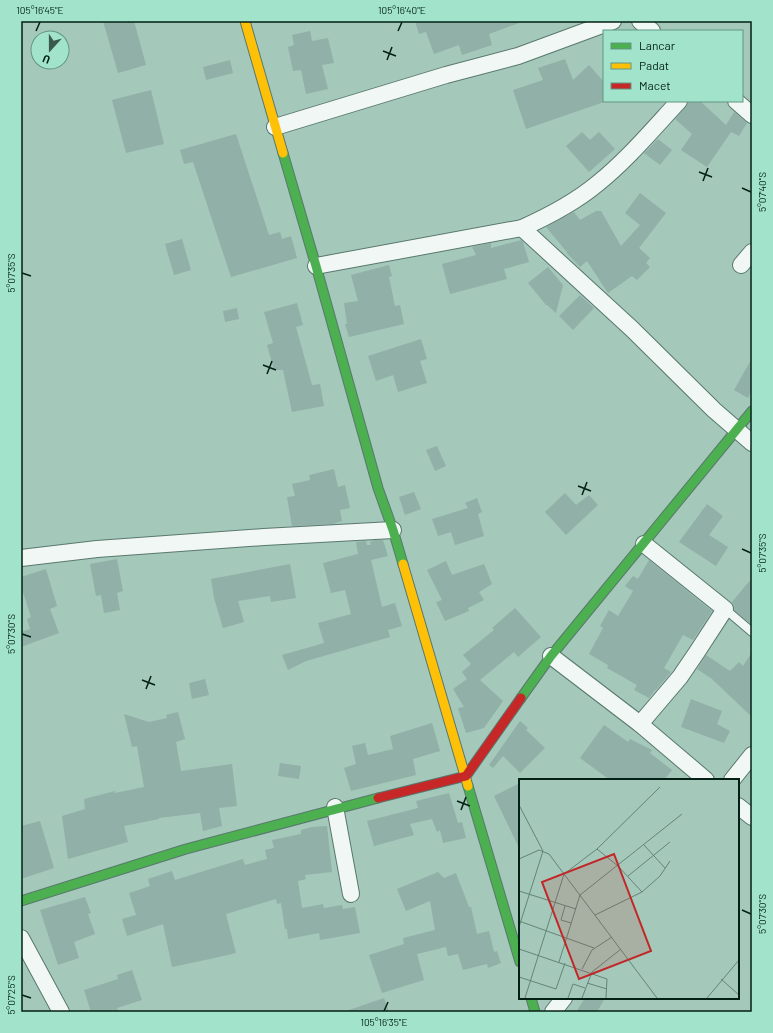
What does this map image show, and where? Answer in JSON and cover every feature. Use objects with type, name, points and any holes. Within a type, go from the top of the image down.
[{"type":"street","points":[[245,21],[378,488],[466,776],[519,959]]},
{"type":"street","points":[[275,127],[446,75],[518,56],[613,21]]},
{"type":"street","points":[[640,21],[651,30]]},
{"type":"street","points":[[316,266],[522,228],[558,211],[597,184],[616,168],[678,102]]},
{"type":"street","points":[[737,102],[752,115]]},
{"type":"street","points":[[522,228],[632,329],[714,410],[752,443]]},
{"type":"street","points":[[741,265],[752,252]]},
{"type":"street","points":[[21,900],[163,855],[336,807],[466,776],[551,656],[752,411]]},
{"type":"street","points":[[21,558],[105,548],[392,530]]},
{"type":"street","points":[[640,724],[680,677],[725,609],[644,544]]},
{"type":"street","points":[[551,656],[640,724],[705,779]]},
{"type":"street","points":[[733,779],[752,755]]},
{"type":"street","points":[[336,807],[351,894]]},
{"type":"street","points":[[739,807],[752,817]]},
{"type":"street","points":[[21,938],[61,1012]]},
{"type":"street","points":[[531,999],[535,1012]]},
{"type":"street","points":[[553,1012],[563,999]]},
{"type":"lane","points":[[725,609],[752,632]]},
{"type":"building","points":[[103,21],[134,21],[146,65],[118,73]]},
{"type":"building","points":[[415,21],[522,22],[489,34],[492,45],[462,55],[459,45],[434,54],[426,32],[419,34]]},
{"type":"building","points":[[310,31],[312,41],[328,38],[334,63],[322,65],[328,89],[306,94],[301,70],[293,71],[288,47],[294,45],[292,35]]},
{"type":"building","points":[[565,59],[573,80],[589,65],[603,81],[604,102],[526,129],[513,90],[543,80],[538,68]]},
{"type":"building","points":[[230,60],[233,73],[206,80],[203,67]]},
{"type":"building","points":[[151,90],[164,144],[126,153],[112,100]]},
{"type":"building","points":[[689,102],[701,102],[726,125],[734,112],[747,123],[739,136],[731,132],[707,167],[681,150],[692,134],[675,119]]},
{"type":"building","points":[[582,132],[590,140],[599,132],[615,149],[589,172],[566,146]]},
{"type":"building","points":[[236,134],[269,235],[280,232],[282,239],[291,236],[297,258],[231,277],[193,162],[184,164],[180,150]]},
{"type":"building","points":[[658,139],[672,150],[660,165],[644,153]]},
{"type":"building","points":[[640,193],[666,213],[639,248],[650,258],[646,263],[650,267],[637,280],[632,276],[608,293],[587,261],[580,267],[566,252],[568,250],[566,251],[546,227],[574,212],[580,220],[596,211],[601,211],[621,246],[640,225],[625,213]]},
{"type":"building","points":[[182,239],[191,270],[174,275],[165,244]]},
{"type":"building","points":[[521,240],[529,262],[504,269],[507,279],[450,294],[442,264],[476,255],[472,247],[491,243],[491,248]]},
{"type":"building","points":[[389,265],[392,276],[389,277],[395,306],[400,305],[404,324],[349,337],[345,324],[347,324],[344,303],[358,301],[351,275]]},
{"type":"building","points":[[548,267],[563,285],[556,313],[546,305],[528,283]]},
{"type":"building","points":[[580,295],[594,308],[573,330],[559,316]]},
{"type":"building","points":[[297,303],[303,325],[296,327],[312,385],[320,384],[324,406],[292,412],[283,370],[274,370],[267,345],[273,343],[264,312]]},
{"type":"building","points":[[237,308],[239,319],[225,322],[223,311]]},
{"type":"building","points":[[421,339],[427,359],[420,361],[427,383],[398,392],[393,375],[376,381],[368,356]]},
{"type":"building","points":[[752,358],[752,390],[748,398],[734,390]]},
{"type":"building","points":[[437,446],[446,466],[435,471],[426,450]]},
{"type":"building","points":[[334,469],[338,487],[345,485],[350,508],[340,510],[342,521],[333,524],[292,526],[287,497],[295,496],[292,484],[310,480],[309,475]]},
{"type":"building","points":[[414,492],[421,509],[405,515],[399,497]]},
{"type":"building","points":[[565,493],[576,505],[589,495],[598,505],[566,535],[545,512]]},
{"type":"building","points":[[477,498],[482,512],[478,514],[484,536],[455,545],[451,532],[438,536],[432,519],[468,508],[465,503]]},
{"type":"building","points":[[707,504],[723,516],[709,535],[728,547],[716,566],[679,542]]},
{"type":"building","points":[[375,540],[383,540],[388,556],[371,560],[382,607],[395,603],[402,626],[388,630],[390,637],[306,661],[288,670],[282,655],[324,643],[318,623],[351,614],[345,590],[331,593],[323,563],[358,554],[356,542],[366,541],[367,545],[371,545],[370,542]]},
{"type":"building","points":[[117,559],[123,591],[117,593],[120,610],[104,613],[101,595],[96,596],[90,564]]},
{"type":"building","points":[[649,560],[712,611],[693,640],[683,635],[664,668],[671,672],[649,698],[634,690],[637,685],[607,668],[608,665],[589,654],[603,628],[600,626],[609,610],[618,616],[633,591],[625,586],[633,576],[638,579]]},
{"type":"building","points":[[446,561],[452,575],[484,564],[492,584],[479,592],[484,600],[468,608],[469,611],[445,621],[436,602],[442,600],[427,570]]},
{"type":"building","points":[[290,564],[296,598],[271,602],[270,596],[238,601],[244,622],[223,628],[214,598],[211,579]]},
{"type":"building","points":[[46,569],[57,606],[50,609],[59,633],[21,647],[21,632],[30,629],[27,619],[31,617],[21,586],[21,577]]},
{"type":"building","points":[[752,578],[752,625],[734,610],[732,602]]},
{"type":"building","points":[[515,608],[541,637],[518,657],[514,652],[480,680],[503,701],[484,728],[466,733],[458,708],[464,707],[453,689],[467,679],[462,672],[471,664],[463,655],[494,630],[492,628]]},
{"type":"building","points":[[752,652],[752,717],[712,679],[697,669],[706,655],[730,671],[739,662],[743,666]]},
{"type":"building","points":[[205,679],[209,695],[192,699],[189,683]]},
{"type":"building","points":[[691,699],[722,711],[717,724],[730,731],[724,743],[681,727]]},
{"type":"building","points":[[178,712],[185,739],[176,742],[181,771],[232,764],[237,806],[219,808],[222,826],[203,831],[200,813],[159,818],[124,826],[128,842],[68,859],[62,816],[85,809],[84,799],[115,791],[115,793],[144,787],[137,746],[132,747],[124,714],[149,722],[167,718],[166,715]]},
{"type":"building","points":[[520,721],[528,728],[526,730],[545,748],[520,773],[503,756],[493,768],[489,765]]},
{"type":"building","points":[[432,723],[440,751],[413,759],[416,775],[351,791],[344,768],[356,764],[352,746],[365,743],[368,755],[393,749],[390,736]]},
{"type":"building","points":[[604,725],[628,742],[630,739],[652,750],[650,753],[672,770],[665,779],[609,779],[580,758]]},
{"type":"building","points":[[280,763],[301,766],[299,779],[278,776]]},
{"type":"building","points":[[519,784],[519,848],[494,796]]},
{"type":"building","points":[[449,793],[458,823],[462,822],[466,838],[443,843],[440,830],[437,832],[432,819],[410,824],[414,835],[374,846],[367,821],[418,808],[416,801]]},
{"type":"building","points":[[40,821],[54,868],[21,879],[21,826]]},
{"type":"building","points":[[327,826],[332,872],[305,875],[306,879],[298,881],[302,908],[323,904],[324,908],[342,905],[343,909],[355,907],[360,933],[320,940],[319,933],[288,939],[281,903],[277,904],[276,899],[226,914],[236,953],[172,967],[163,924],[127,936],[122,919],[136,915],[129,893],[150,886],[148,879],[172,871],[175,880],[243,859],[245,865],[267,859],[265,850],[274,848],[272,840],[301,834],[301,830],[312,827]]},
{"type":"building","points":[[438,872],[444,878],[456,873],[469,907],[471,907],[477,934],[489,931],[494,952],[497,951],[501,963],[488,968],[487,964],[463,970],[458,954],[448,956],[446,947],[417,954],[424,980],[382,993],[369,955],[404,944],[403,938],[435,930],[430,901],[406,911],[397,889]]},
{"type":"building","points":[[85,897],[91,913],[88,914],[95,934],[74,942],[79,958],[58,965],[40,910]]},
{"type":"building","points":[[132,970],[142,1000],[117,1008],[119,1012],[91,1012],[84,990],[118,979],[117,975]]},
{"type":"building","points":[[384,998],[389,1012],[349,1012],[349,1010]]},
{"type":"building","points":[[584,999],[604,999],[597,1012],[576,1012]]},
{"type":"traffic: fast","points":[[283,153],[378,488],[403,564]]},
{"type":"traffic: fast","points":[[521,698],[551,656],[752,411]]},
{"type":"traffic: fast","points":[[468,786],[519,959]]},
{"type":"traffic: fast","points":[[21,901],[186,849],[378,798]]},
{"type":"traffic: fast","points":[[531,999],[535,1012]]},
{"type":"traffic: slow","points":[[245,21],[283,153]]},
{"type":"traffic: slow","points":[[403,564],[468,786]]},
{"type":"traffic: jam","points":[[378,798],[466,776],[521,698]]}]
